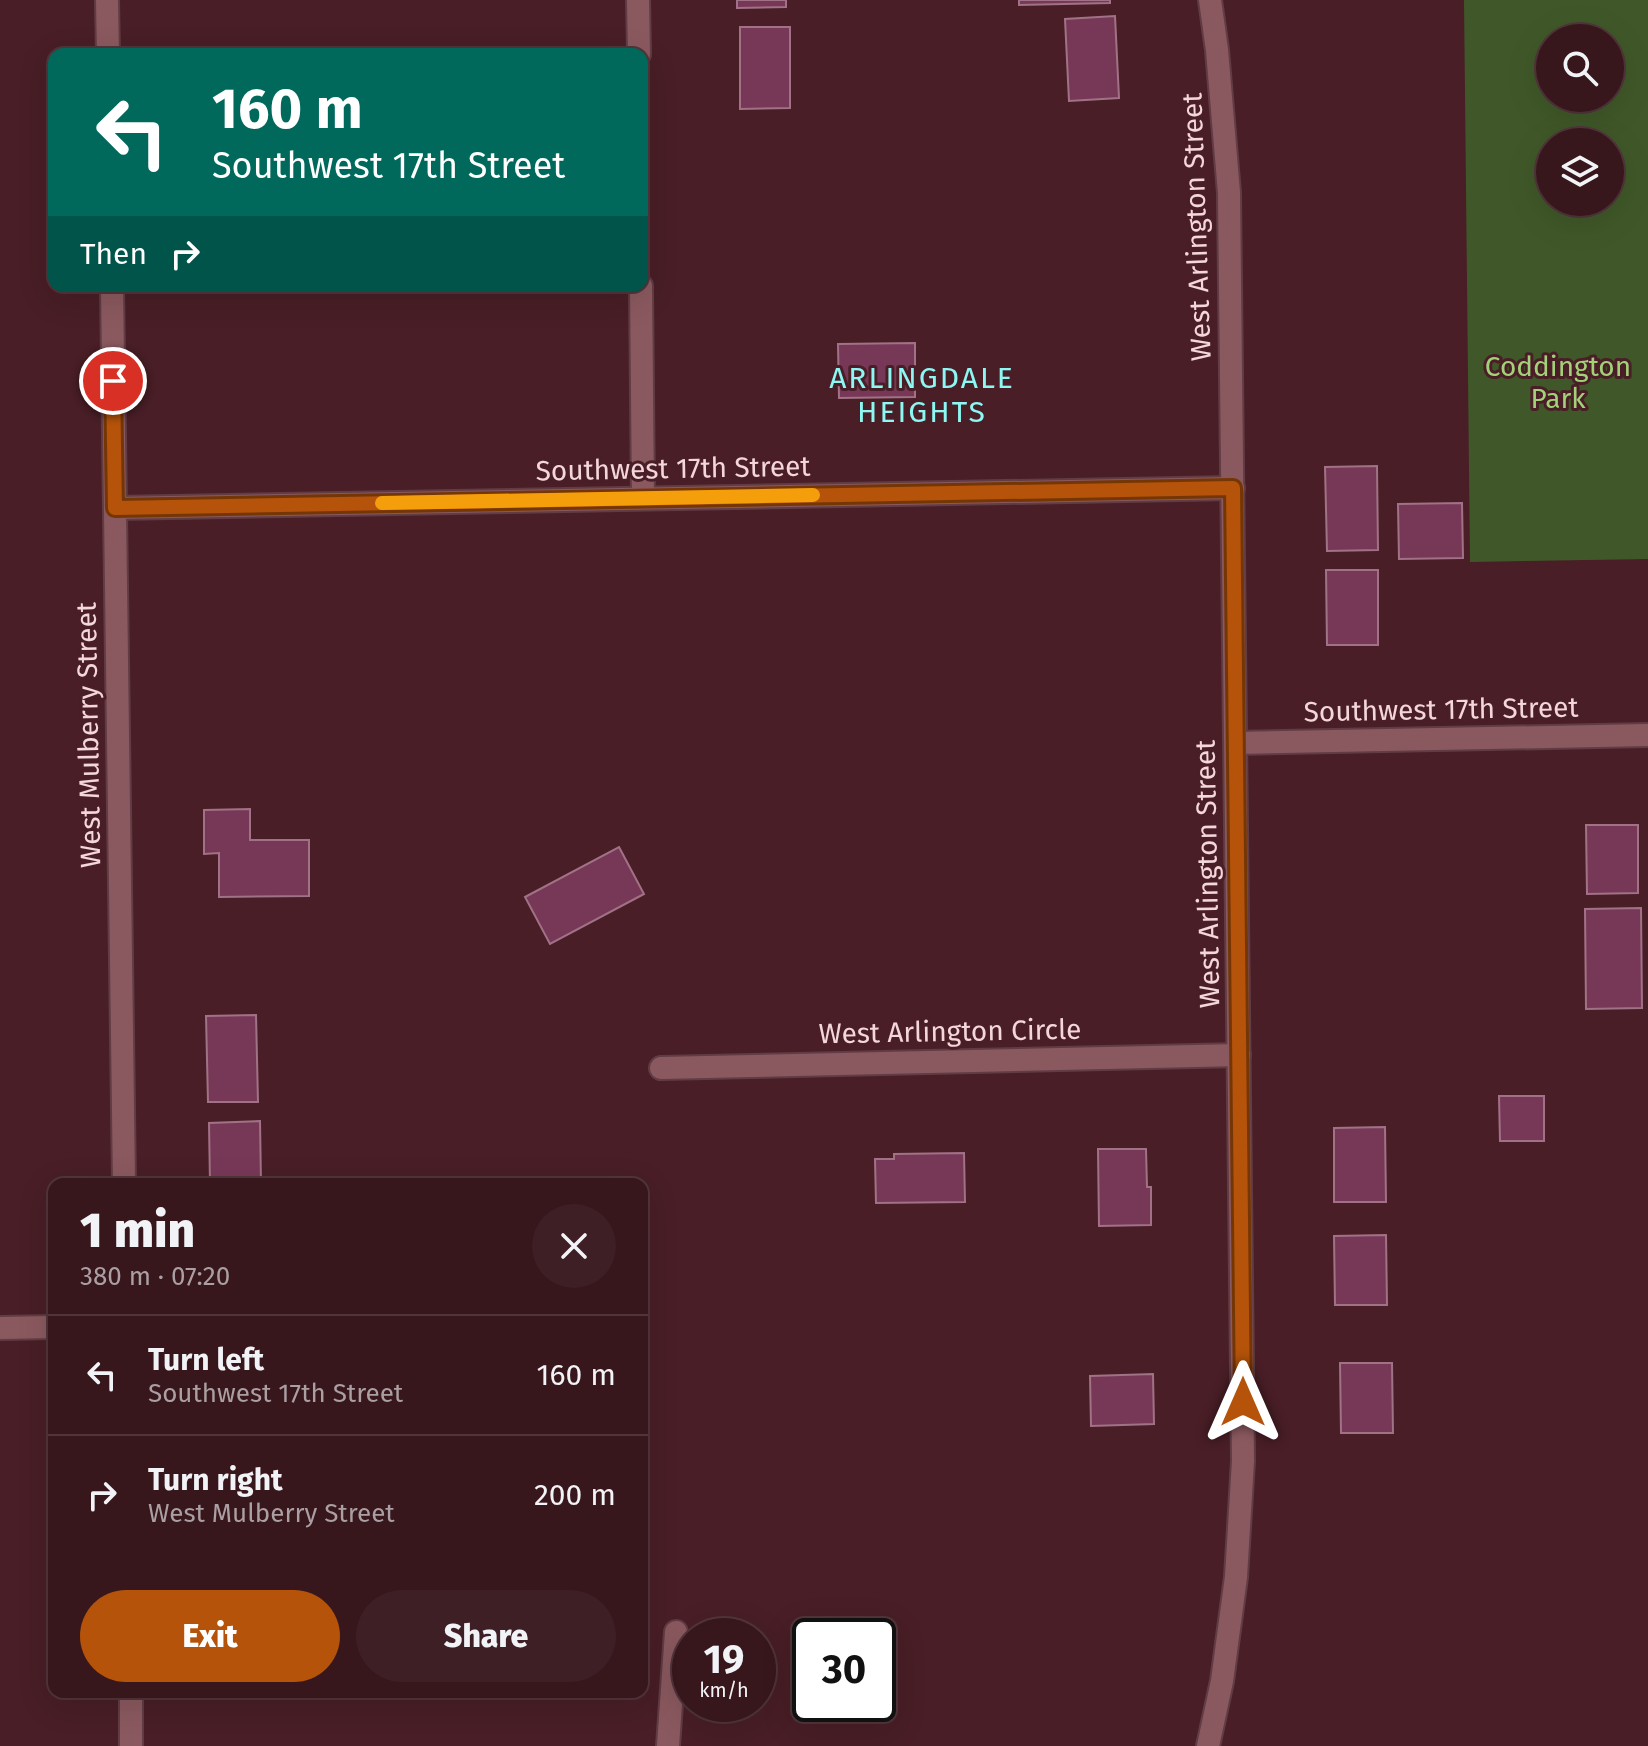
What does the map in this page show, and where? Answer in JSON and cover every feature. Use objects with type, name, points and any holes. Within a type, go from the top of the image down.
[{"type":"street","points":[[107,0],[108,48]]},
{"type":"street","points":[[638,0],[639,48]]},
{"type":"street","name":"West Arlington Street","points":[[1208,1746],[1222,1681],[1236,1577],[1243,1461],[1229,193],[1210,0]]},
{"type":"street","name":"West Mulberry Street","points":[[112,292],[124,1178]]},
{"type":"street","points":[[641,292],[643,498]]},
{"type":"street","name":"Southwest 17th Street","points":[[115,508],[1233,488]]},
{"type":"street","name":"Southwest 17th Street","points":[[1236,743],[1648,735]]},
{"type":"street","name":"West Arlington Circle","points":[[661,1068],[1239,1055]]},
{"type":"street","points":[[0,1328],[48,1327]]},
{"type":"street","points":[[668,1746],[672,1689]]},
{"type":"street","points":[[131,1698],[131,1746]]},
{"type":"green space","name":"Coddington Park","points":[[1464,0],[1648,0],[1648,559],[1470,562]]},
{"type":"building","points":[[737,0],[786,0],[786,7],[737,8]]},
{"type":"building","points":[[1019,0],[1110,0],[1110,3],[1019,5]]},
{"type":"building","points":[[1115,16],[1119,98],[1069,101],[1065,19]]},
{"type":"building","points":[[740,27],[790,27],[790,108],[740,109]]},
{"type":"building","points":[[915,343],[915,397],[839,398],[838,344]]},
{"type":"building","points":[[1377,466],[1378,550],[1327,551],[1325,467]]},
{"type":"building","points":[[1462,503],[1463,558],[1399,559],[1398,504]]},
{"type":"building","points":[[1326,570],[1378,570],[1378,645],[1327,645]]},
{"type":"building","points":[[250,809],[250,840],[309,840],[309,896],[219,897],[219,853],[204,854],[204,810]]},
{"type":"building","points":[[1586,825],[1638,825],[1638,893],[1587,894]]},
{"type":"building","points":[[619,847],[644,894],[550,944],[525,897]]},
{"type":"building","points":[[1641,908],[1642,1008],[1586,1009],[1585,909]]},
{"type":"building","points":[[256,1015],[258,1102],[208,1102],[206,1016]]},
{"type":"building","points":[[1499,1096],[1544,1096],[1544,1141],[1500,1141]]},
{"type":"building","points":[[260,1121],[261,1178],[210,1178],[209,1123]]},
{"type":"building","points":[[1385,1127],[1386,1202],[1334,1202],[1334,1128]]},
{"type":"building","points":[[1098,1149],[1146,1149],[1147,1187],[1151,1187],[1151,1225],[1099,1226]]},
{"type":"building","points":[[964,1153],[965,1202],[876,1203],[875,1159],[894,1159],[894,1154]]},
{"type":"building","points":[[1386,1235],[1387,1305],[1335,1305],[1334,1236]]},
{"type":"building","points":[[1340,1363],[1392,1363],[1393,1433],[1341,1433]]},
{"type":"building","points":[[1153,1374],[1154,1424],[1091,1426],[1090,1376]]},
{"type":"slow traffic","points":[[382,503],[813,495]]},
{"type":"district","name":"ARLINGDALE HEIGHTS","points":[[922,395]]},
{"type":"route","points":[[113,381],[115,508],[1233,488],[1243,1402]]}]
